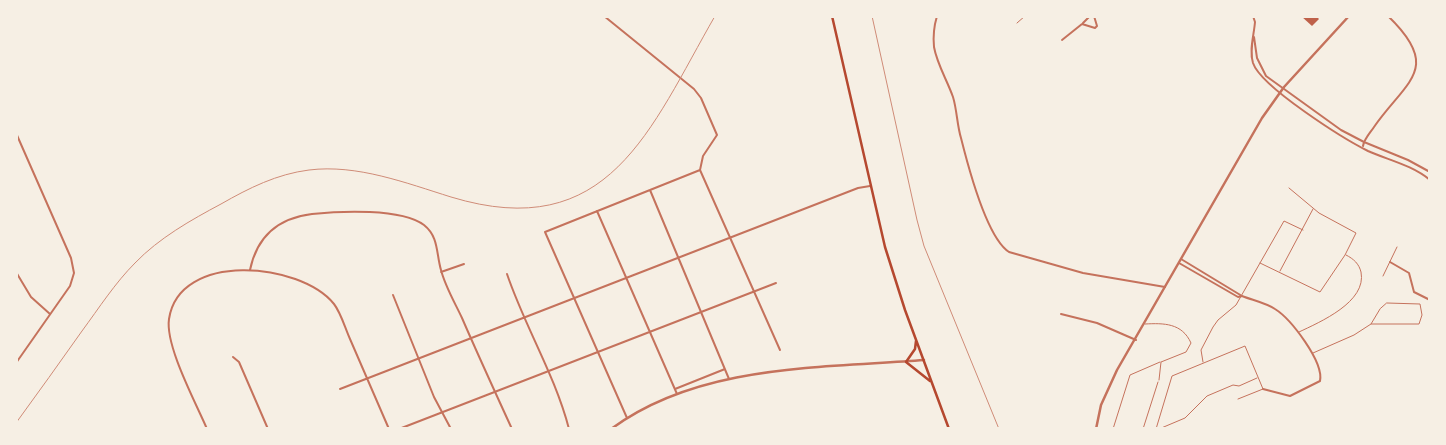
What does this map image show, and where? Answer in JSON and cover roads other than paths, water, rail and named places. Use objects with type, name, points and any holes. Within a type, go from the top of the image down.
[{"type":"main road","points":[[832,16],[885,247],[905,310],[949,429]]},
{"type":"main road","points":[[916,340],[915,349],[906,362],[932,382]]},
{"type":"street","points":[[604,16],[701,98],[718,135],[703,156],[700,170],[780,350]]},
{"type":"street","points":[[937,16],[934,29],[937,58],[953,97],[960,138],[986,219],[995,240],[1008,252],[1083,273],[1166,288]]},
{"type":"street","points":[[1062,40],[1090,16]]},
{"type":"street","points":[[1082,24],[1095,28],[1097,26],[1094,16]]},
{"type":"street","points":[[1253,16],[1257,58],[1266,76],[1284,87],[1341,130],[1430,172]]},
{"type":"street","points":[[1096,429],[1101,405],[1117,370],[1166,288],[1228,174],[1284,87],[1349,16]]},
{"type":"street","points":[[1363,148],[1364,142],[1378,122],[1406,89],[1414,76],[1417,66],[1414,47],[1410,40],[1388,16]]},
{"type":"street","points":[[1254,35],[1251,50],[1255,68],[1264,81],[1363,148],[1415,170],[1430,180]]},
{"type":"street","points":[[16,133],[68,251],[73,265],[74,276],[70,286],[16,364]]},
{"type":"street","points":[[627,418],[545,232],[700,170]]},
{"type":"street","points":[[340,389],[858,188],[870,186]]},
{"type":"street","points":[[650,190],[730,379]]},
{"type":"street","points":[[597,211],[677,395]]},
{"type":"street","points":[[250,270],[259,244],[272,229],[287,220],[312,214],[350,212],[405,217],[422,224],[434,237],[441,272],[512,429]]},
{"type":"street","points":[[1180,261],[1214,278],[1242,296],[1274,308],[1299,332],[1312,353],[1321,376],[1318,384],[1290,396],[1263,389]]},
{"type":"street","points":[[1180,261],[1238,297],[1242,296]]},
{"type":"street","points":[[1390,262],[1409,273],[1414,292],[1430,300]]},
{"type":"street","points":[[441,272],[464,264]]},
{"type":"street","points":[[208,429],[171,344],[168,326],[170,312],[179,296],[188,287],[206,278],[228,271],[250,270],[279,274],[295,280],[325,296],[336,307],[389,429]]},
{"type":"street","points":[[16,272],[31,297],[50,314]]},
{"type":"street","points":[[507,274],[523,319],[565,412],[569,429]]},
{"type":"street","points":[[1212,282],[1214,278]]},
{"type":"street","points":[[399,429],[776,283]]},
{"type":"street","points":[[393,295],[420,358],[434,397],[451,429]]},
{"type":"street","points":[[1061,314],[1097,323],[1136,340]]},
{"type":"street","points":[[233,357],[239,362],[268,429]]},
{"type":"street","points":[[611,429],[654,403],[730,379],[762,373],[846,364],[924,360]]},
{"type":"street","points":[[674,389],[725,369]]},
{"type":"lane","points":[[1017,24],[1025,16]]},
{"type":"lane","points":[[1260,263],[1280,271],[1320,292],[1345,255],[1356,233],[1318,213],[1289,188]]},
{"type":"lane","points":[[1280,271],[1314,208]]},
{"type":"lane","points":[[1202,362],[1201,350],[1213,327],[1242,296],[1284,221],[1303,230]]},
{"type":"lane","points":[[1383,276],[1397,248]]},
{"type":"lane","points":[[1299,332],[1332,316],[1358,292],[1361,284],[1361,273],[1357,263],[1345,255]]},
{"type":"lane","points":[[1312,353],[1354,335],[1371,324],[1380,308],[1387,303],[1421,305],[1422,315],[1419,324],[1371,324]]},
{"type":"lane","points":[[1113,429],[1130,375],[1186,352],[1191,343],[1183,331],[1175,326],[1145,324]]},
{"type":"lane","points":[[1157,429],[1172,376],[1202,362],[1245,346],[1263,389],[1238,399]]},
{"type":"lane","points":[[1159,380],[1161,362]]},
{"type":"lane","points":[[1157,429],[1185,418],[1207,396],[1233,385],[1238,386],[1258,378]]},
{"type":"lane","points":[[1143,429],[1158,382]]},
{"type":"railway","points":[[16,423],[107,296],[128,271],[154,245],[198,216],[264,182],[309,170],[327,169],[363,172],[451,197],[505,208],[550,205],[587,191],[618,167],[645,136],[669,99],[715,16]]},
{"type":"railway","points":[[872,16],[924,246],[999,429]]}]
